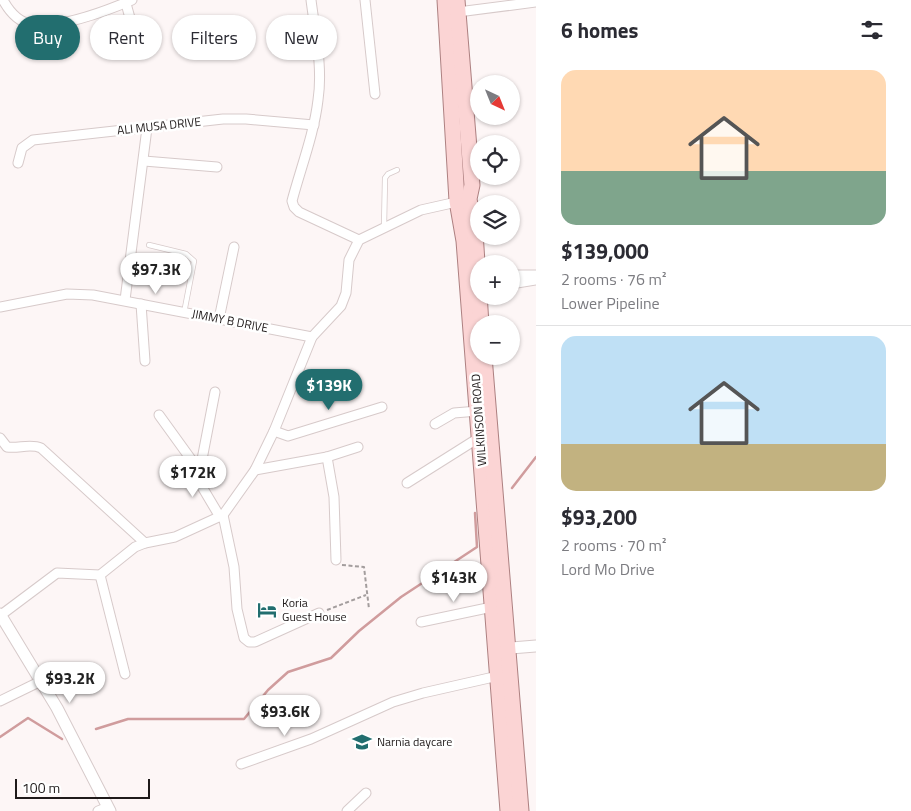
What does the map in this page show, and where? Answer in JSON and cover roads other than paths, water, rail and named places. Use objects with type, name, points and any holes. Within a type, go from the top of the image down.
[{"type":"main road","name":"WILKINSON ROAD","points":[[445,0],[463,200],[464,241],[492,607],[502,648],[498,676],[508,811]]},
{"type":"main road","name":"WILKINSON ROAD","points":[[458,6],[472,185],[463,200]]},
{"type":"main road","name":"WILKINSON ROAD","points":[[463,200],[475,232],[476,255]]},
{"type":"main road","name":"WILKINSON ROAD","points":[[485,365],[502,648],[521,811]]},
{"type":"street","points":[[3,0],[16,18],[30,24],[51,24],[67,21],[128,1],[131,15]]},
{"type":"street","points":[[311,0],[319,74],[319,98],[314,125],[292,201],[294,207],[299,212],[360,240]]},
{"type":"street","points":[[365,0],[375,94]]},
{"type":"street","points":[[458,6],[536,2]]},
{"type":"street","name":"ALI MUSA DRIVE","points":[[18,163],[22,148],[33,140],[223,119],[246,119],[314,125]]},
{"type":"street","points":[[125,300],[147,128]]},
{"type":"street","points":[[144,161],[217,167]]},
{"type":"street","points":[[105,810],[41,680],[0,615],[57,573],[100,575],[127,553],[144,543],[175,537],[221,516],[255,470],[274,432],[312,338],[341,306],[346,293],[349,260],[360,240],[421,210],[463,200]]},
{"type":"street","points":[[219,319],[234,247]]},
{"type":"street","points":[[520,275],[536,275]]},
{"type":"street","points":[[520,283],[536,280]]},
{"type":"street","name":"JIMMY B DRIVE","points":[[0,308],[67,294],[93,295],[312,338]]},
{"type":"street","points":[[141,304],[145,361]]},
{"type":"street","points":[[214,392],[198,469],[198,480],[200,488],[221,516],[234,567],[237,609],[244,638],[249,642],[255,642],[319,613]]},
{"type":"street","points":[[274,432],[288,436],[382,407]]},
{"type":"street","points":[[435,424],[454,413],[478,411]]},
{"type":"street","points":[[159,415],[198,469]]},
{"type":"street","points":[[407,483],[480,437]]},
{"type":"street","points":[[0,438],[7,447],[18,448],[35,445],[41,448],[144,543]]},
{"type":"street","points":[[255,470],[327,457],[358,447]]},
{"type":"street","points":[[327,457],[334,497],[336,560]]},
{"type":"street","points":[[100,575],[125,674]]},
{"type":"street","points":[[421,622],[492,607]]},
{"type":"street","points":[[502,648],[536,646]]},
{"type":"street","points":[[241,764],[311,739],[393,702],[423,693],[498,676]]},
{"type":"street","points":[[0,701],[41,680]]},
{"type":"street","points":[[348,811],[366,793]]},
{"type":"lane","points":[[384,227],[385,178],[388,174],[397,170]]},
{"type":"lane","points":[[149,245],[186,254],[194,261],[184,313]]},
{"type":"waterway","points":[[512,488],[536,457]]},
{"type":"waterway","points":[[96,729],[128,719],[244,719],[268,690],[288,672],[331,658],[359,631],[401,597],[477,547],[475,513]]},
{"type":"waterway","points":[[0,737],[28,718],[62,739]]},
{"type":"place","name":"Koria Guest House","points":[[267,610]]},
{"type":"place","name":"Narnia daycare","points":[[362,742]]}]
